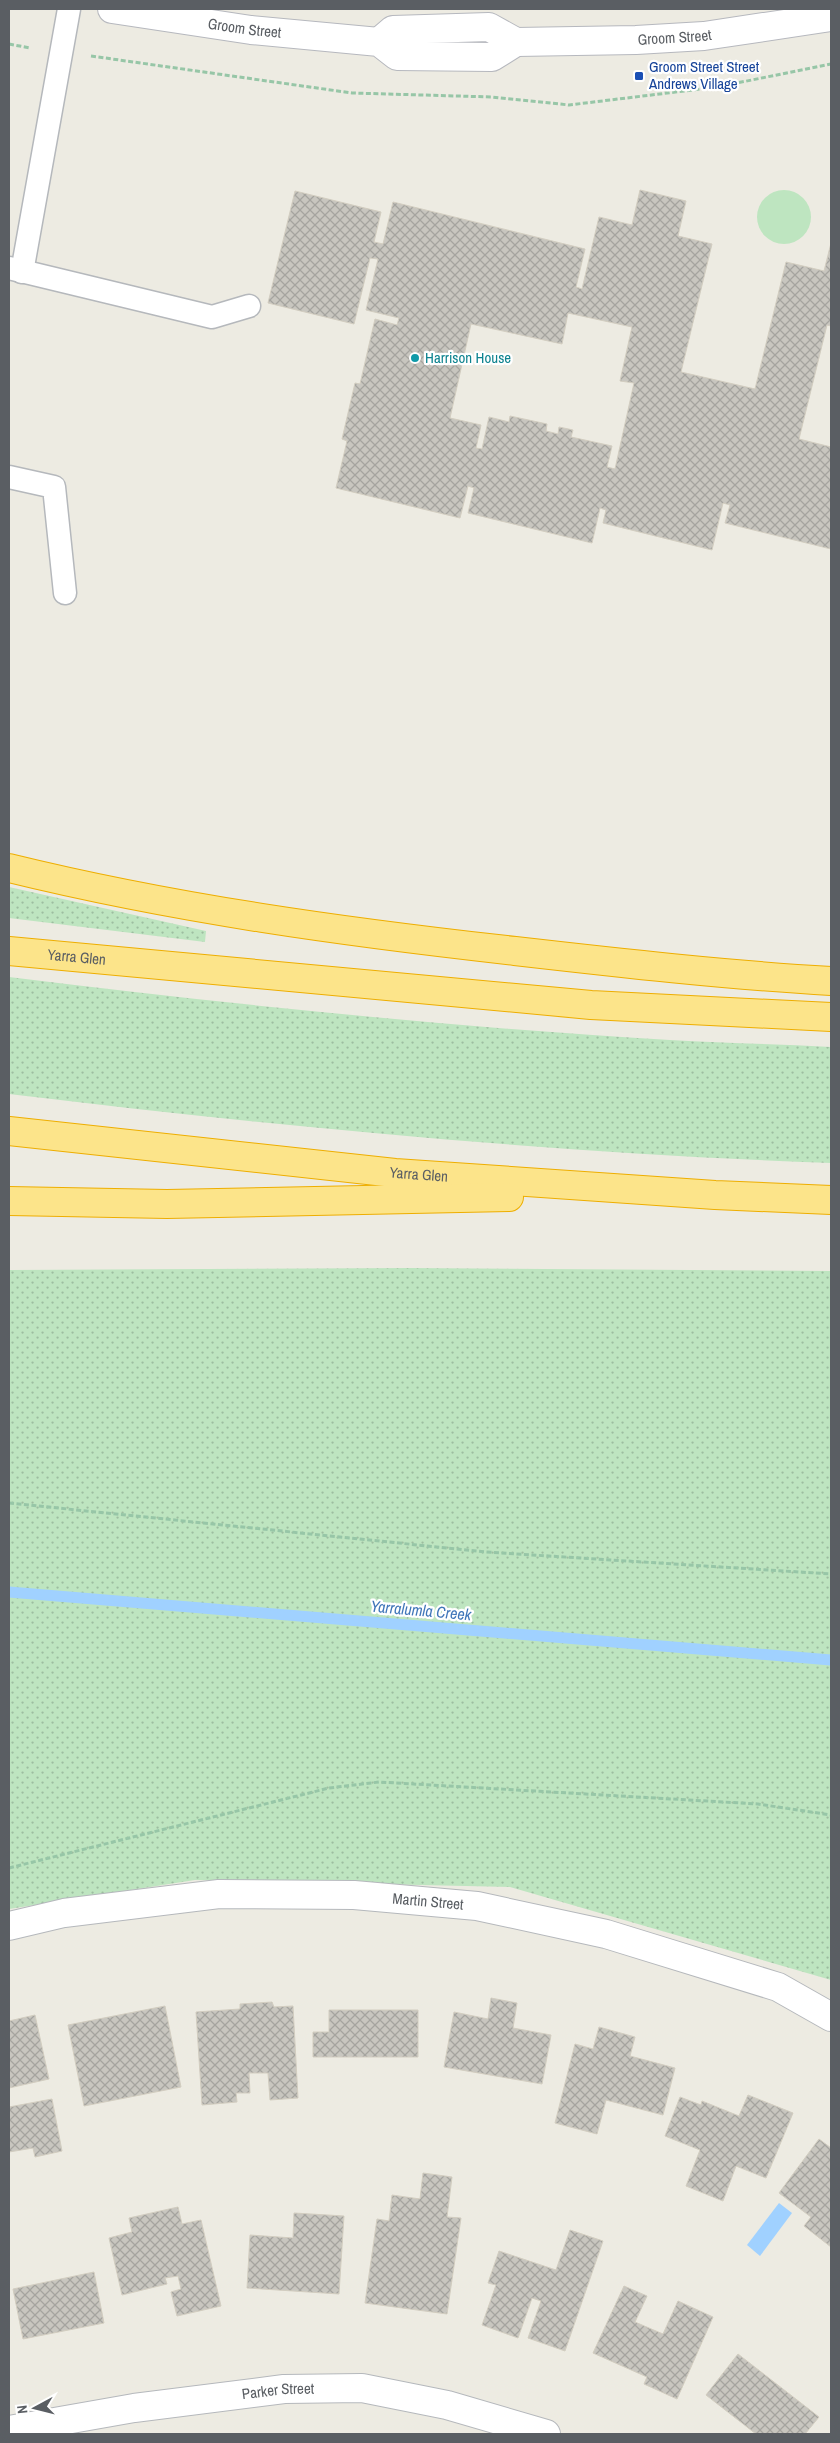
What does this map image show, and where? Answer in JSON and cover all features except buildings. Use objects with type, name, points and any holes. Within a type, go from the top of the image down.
[{"type":"highway","points":[[9,868],[89,888],[257,919],[426,942],[766,977],[831,981]]},
{"type":"highway","name":"Yarra Glen","points":[[9,951],[591,1006],[831,1017]]},
{"type":"highway","name":"Yarra Glen","points":[[9,1131],[395,1173],[715,1195],[831,1200]]},
{"type":"highway","points":[[9,1202],[167,1204],[391,1198],[715,1195]]},
{"type":"street","name":"Groom Street","points":[[112,9],[251,30],[379,42],[397,56],[467,57],[492,56],[516,42],[636,40],[704,36],[831,17]]},
{"type":"street","name":"Martin Street","points":[[9,1926],[64,1913],[219,1894],[354,1895],[477,1906],[606,1934],[778,1987],[831,2017]]},
{"type":"street","name":"Parker Street","points":[[9,2430],[134,2408],[284,2389],[362,2388],[447,2404],[546,2434]]},
{"type":"lane","points":[[69,9],[15,270],[212,317],[249,306]]},
{"type":"lane","points":[[9,477],[54,487],[65,593]]},
{"type":"path","points":[[9,1503],[486,1552],[831,1574]]},
{"type":"path","points":[[9,1868],[329,1788],[379,1782],[758,1804],[831,1814]]},
{"type":"green space","points":[[779,190],[789,190],[799,194],[807,202],[811,217],[807,232],[799,240],[789,244],[779,244],[769,240],[761,232],[757,222],[757,212],[761,202],[769,194]]},
{"type":"green space","points":[[9,887],[206,931],[205,942],[9,918]]},
{"type":"green space","points":[[9,977],[256,1005],[421,1021],[587,1035],[831,1047],[831,1163],[625,1153],[419,1137],[317,1128],[9,1094]]},
{"type":"green space","points":[[410,1268],[831,1271],[831,1980],[510,1887],[195,1880],[9,1909],[9,1270]]},
{"type":"water","points":[[779,2203],[792,2213],[760,2256],[747,2245]]},
{"type":"waterway","name":"Yarralumla Creek","points":[[9,1592],[831,1660]]},
{"type":"place","name":"Groom Street Street Andrews Village","points":[[639,76]]},
{"type":"place","name":"Harrison House","points":[[415,358]]}]
